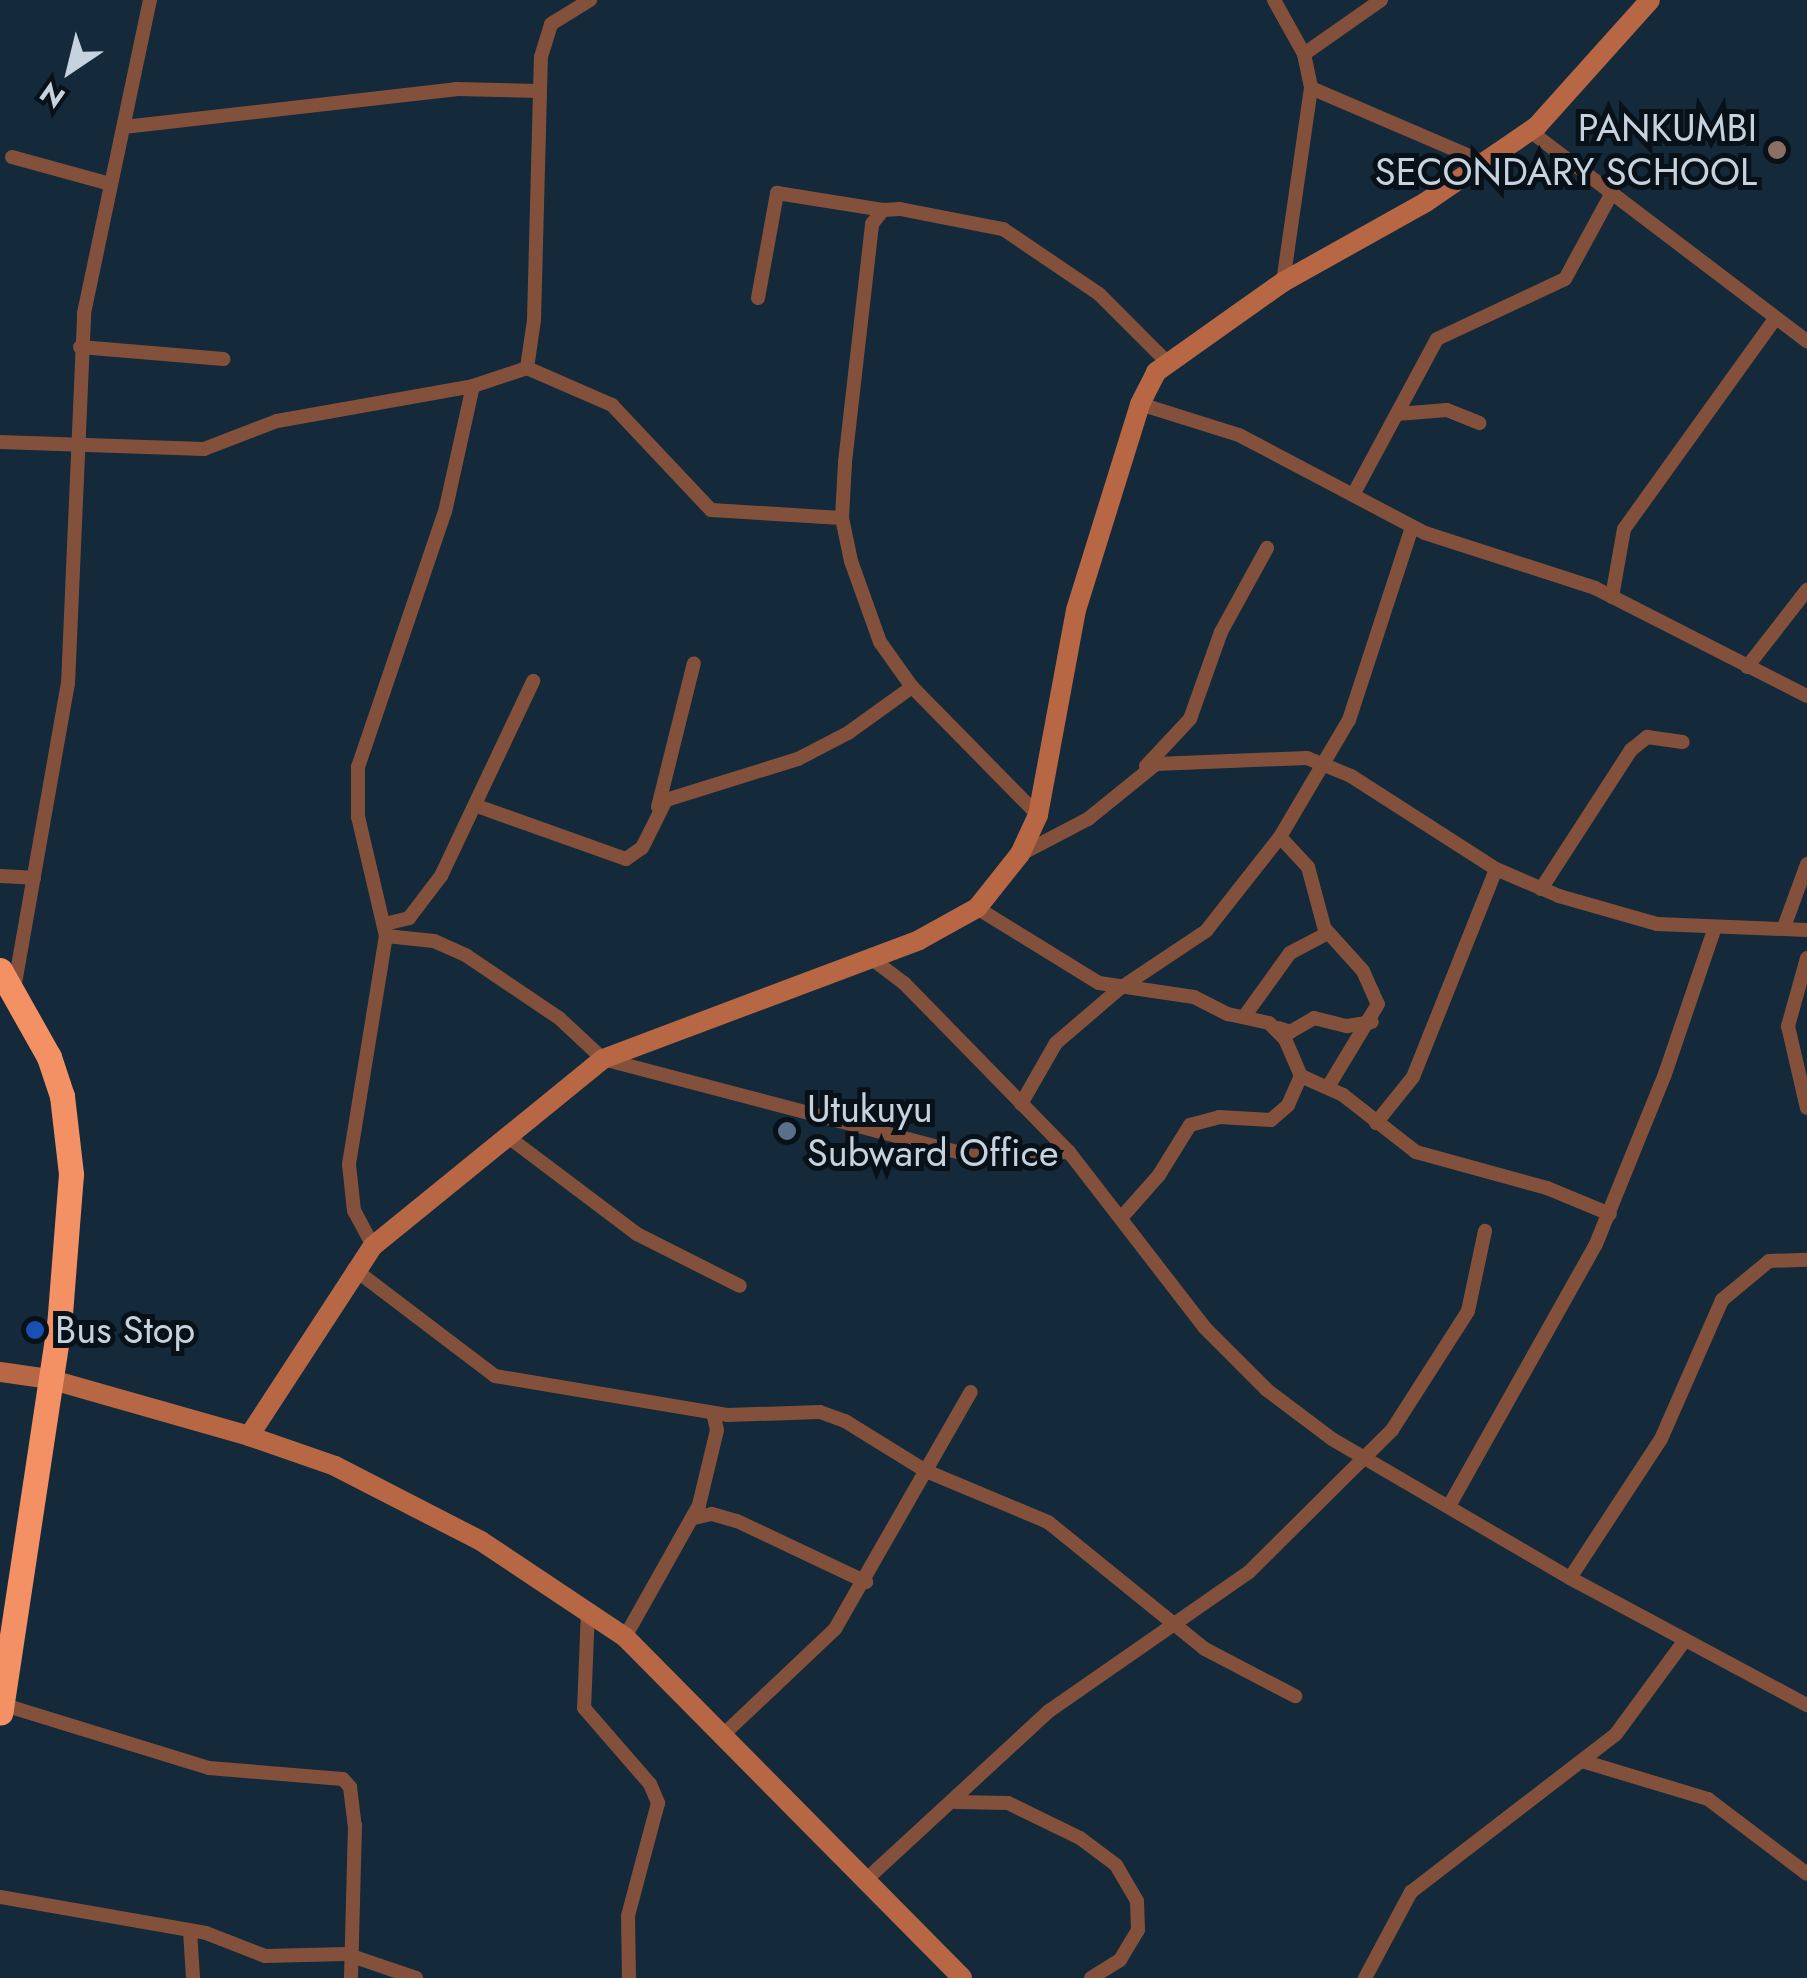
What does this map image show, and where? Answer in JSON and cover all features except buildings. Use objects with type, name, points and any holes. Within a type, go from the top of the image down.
[{"type":"highway","points":[[0,1713],[66,1264],[69,1138],[48,1057],[7,979]]},
{"type":"street","points":[[7,979],[34,878],[68,684],[80,347],[150,0]]},
{"type":"street","points":[[527,368],[534,320],[539,91],[546,33],[557,18],[590,0]]},
{"type":"street","points":[[1274,0],[1304,54],[1311,88],[1283,282]]},
{"type":"street","points":[[1304,54],[1322,35],[1380,0]]},
{"type":"street","points":[[249,1436],[354,1269],[373,1246],[511,1138],[603,1059],[872,959],[942,930],[977,908],[1020,854],[1038,815],[1076,610],[1140,404],[1167,362],[1283,282],[1530,131],[1650,0]]},
{"type":"street","points":[[1311,88],[1484,162]]},
{"type":"street","points":[[124,127],[456,89],[539,91]]},
{"type":"street","points":[[1530,131],[1614,192],[1678,249],[1807,342]]},
{"type":"street","points":[[12,157],[110,184]]},
{"type":"street","points":[[1353,495],[1440,335],[1565,279],[1614,192]]},
{"type":"street","points":[[758,298],[777,193],[883,210],[925,211],[1002,230],[1100,294],[1167,362]]},
{"type":"street","points":[[883,210],[869,236],[842,518],[864,604],[912,687],[1038,815]]},
{"type":"street","points":[[1612,596],[1624,529],[1775,319]]},
{"type":"street","points":[[80,347],[222,360]]},
{"type":"street","points":[[0,442],[204,449],[278,421],[473,386],[527,368],[612,405],[711,510],[842,518]]},
{"type":"street","points":[[373,1246],[354,1211],[349,1164],[385,930],[358,817],[359,757],[444,512],[473,386]]},
{"type":"street","points":[[1140,404],[1213,423],[1412,527],[1612,596],[1807,696]]},
{"type":"street","points":[[1397,414],[1447,410],[1478,423]]},
{"type":"street","points":[[1021,1104],[1056,1043],[1119,990],[1206,931],[1280,837],[1349,720],[1412,527]]},
{"type":"street","points":[[1020,854],[1088,818],[1142,770],[1190,719],[1221,632],[1267,548]]},
{"type":"street","points":[[1748,667],[1807,590]]},
{"type":"street","points":[[477,806],[626,859],[642,848],[658,807],[694,663]]},
{"type":"street","points":[[385,930],[419,908],[477,806],[533,680]]},
{"type":"street","points":[[658,807],[688,790],[808,754],[912,687]]},
{"type":"street","points":[[1541,889],[1631,750],[1647,738],[1683,742]]},
{"type":"street","points":[[1142,770],[1296,757],[1324,762],[1496,869],[1541,889],[1625,918],[1714,927],[1807,930]]},
{"type":"street","points":[[1280,837],[1308,867],[1315,913],[1377,994],[1372,1022],[1328,1087]]},
{"type":"street","points":[[1784,927],[1807,864]]},
{"type":"street","points":[[1376,1123],[1413,1077],[1496,869]]},
{"type":"street","points":[[0,876],[34,878]]},
{"type":"street","points":[[977,908],[1073,973],[1119,990],[1194,997],[1228,1014],[1246,1014],[1290,1032],[1314,1018],[1347,1026],[1372,1022]]},
{"type":"street","points":[[1449,1506],[1569,1298],[1610,1214],[1714,927]]},
{"type":"street","points":[[385,930],[434,941],[467,956],[559,1018],[603,1059],[974,1156],[1069,1152]]},
{"type":"street","points":[[1246,1014],[1290,953],[1320,942],[1326,930]]},
{"type":"street","points":[[1807,958],[1788,1026],[1807,1108]]},
{"type":"street","points":[[872,959],[904,982],[1069,1152],[1238,1363],[1300,1416],[1682,1644],[1807,1705]]},
{"type":"street","points":[[1278,1028],[1301,1076],[1328,1087],[1436,1161],[1523,1181],[1610,1214]]},
{"type":"street","points":[[1120,1218],[1159,1175],[1190,1125],[1219,1117],[1271,1120],[1288,1105],[1301,1076]]},
{"type":"street","points":[[511,1138],[637,1234],[740,1286]]},
{"type":"street","points":[[869,1878],[1049,1711],[1249,1572],[1392,1430],[1458,1331],[1474,1296],[1486,1231]]},
{"type":"street","points":[[1570,1578],[1661,1440],[1722,1300],[1769,1260],[1807,1260]]},
{"type":"street","points":[[354,1269],[495,1376],[714,1412],[820,1412],[926,1471],[1048,1522],[1220,1658],[1295,1696]]},
{"type":"street","points":[[0,1372],[49,1379],[249,1436],[400,1498],[588,1610],[626,1636],[869,1878],[962,1978]]},
{"type":"street","points":[[725,1734],[821,1645],[866,1582],[972,1392]]},
{"type":"street","points":[[626,1636],[694,1518],[717,1430],[714,1412]]},
{"type":"street","points":[[694,1518],[737,1521],[866,1582]]},
{"type":"street","points":[[588,1610],[584,1708],[650,1784],[660,1818],[628,1916],[629,1978]]},
{"type":"street","points":[[1364,1978],[1402,1905],[1428,1874],[1582,1761],[1628,1720],[1682,1644]]},
{"type":"street","points":[[1,1704],[209,1768],[342,1779],[355,1814],[351,1978]]},
{"type":"street","points":[[1582,1761],[1708,1799],[1807,1874]]},
{"type":"street","points":[[951,1803],[982,1798],[1008,1803],[1080,1838],[1116,1866],[1137,1901],[1138,1930],[1120,1960],[1092,1978]]},
{"type":"street","points":[[0,1897],[190,1931],[265,1956],[354,1957],[416,1978]]},
{"type":"street","points":[[190,1931],[193,1978]]},
{"type":"place","name":"PANKUMBI SECONDARY SCHOOL","points":[[1777,150]]},
{"type":"place","name":"Utukuyu Subward Office","points":[[787,1131]]},
{"type":"place","name":"Bus Stop","points":[[35,1330]]}]
